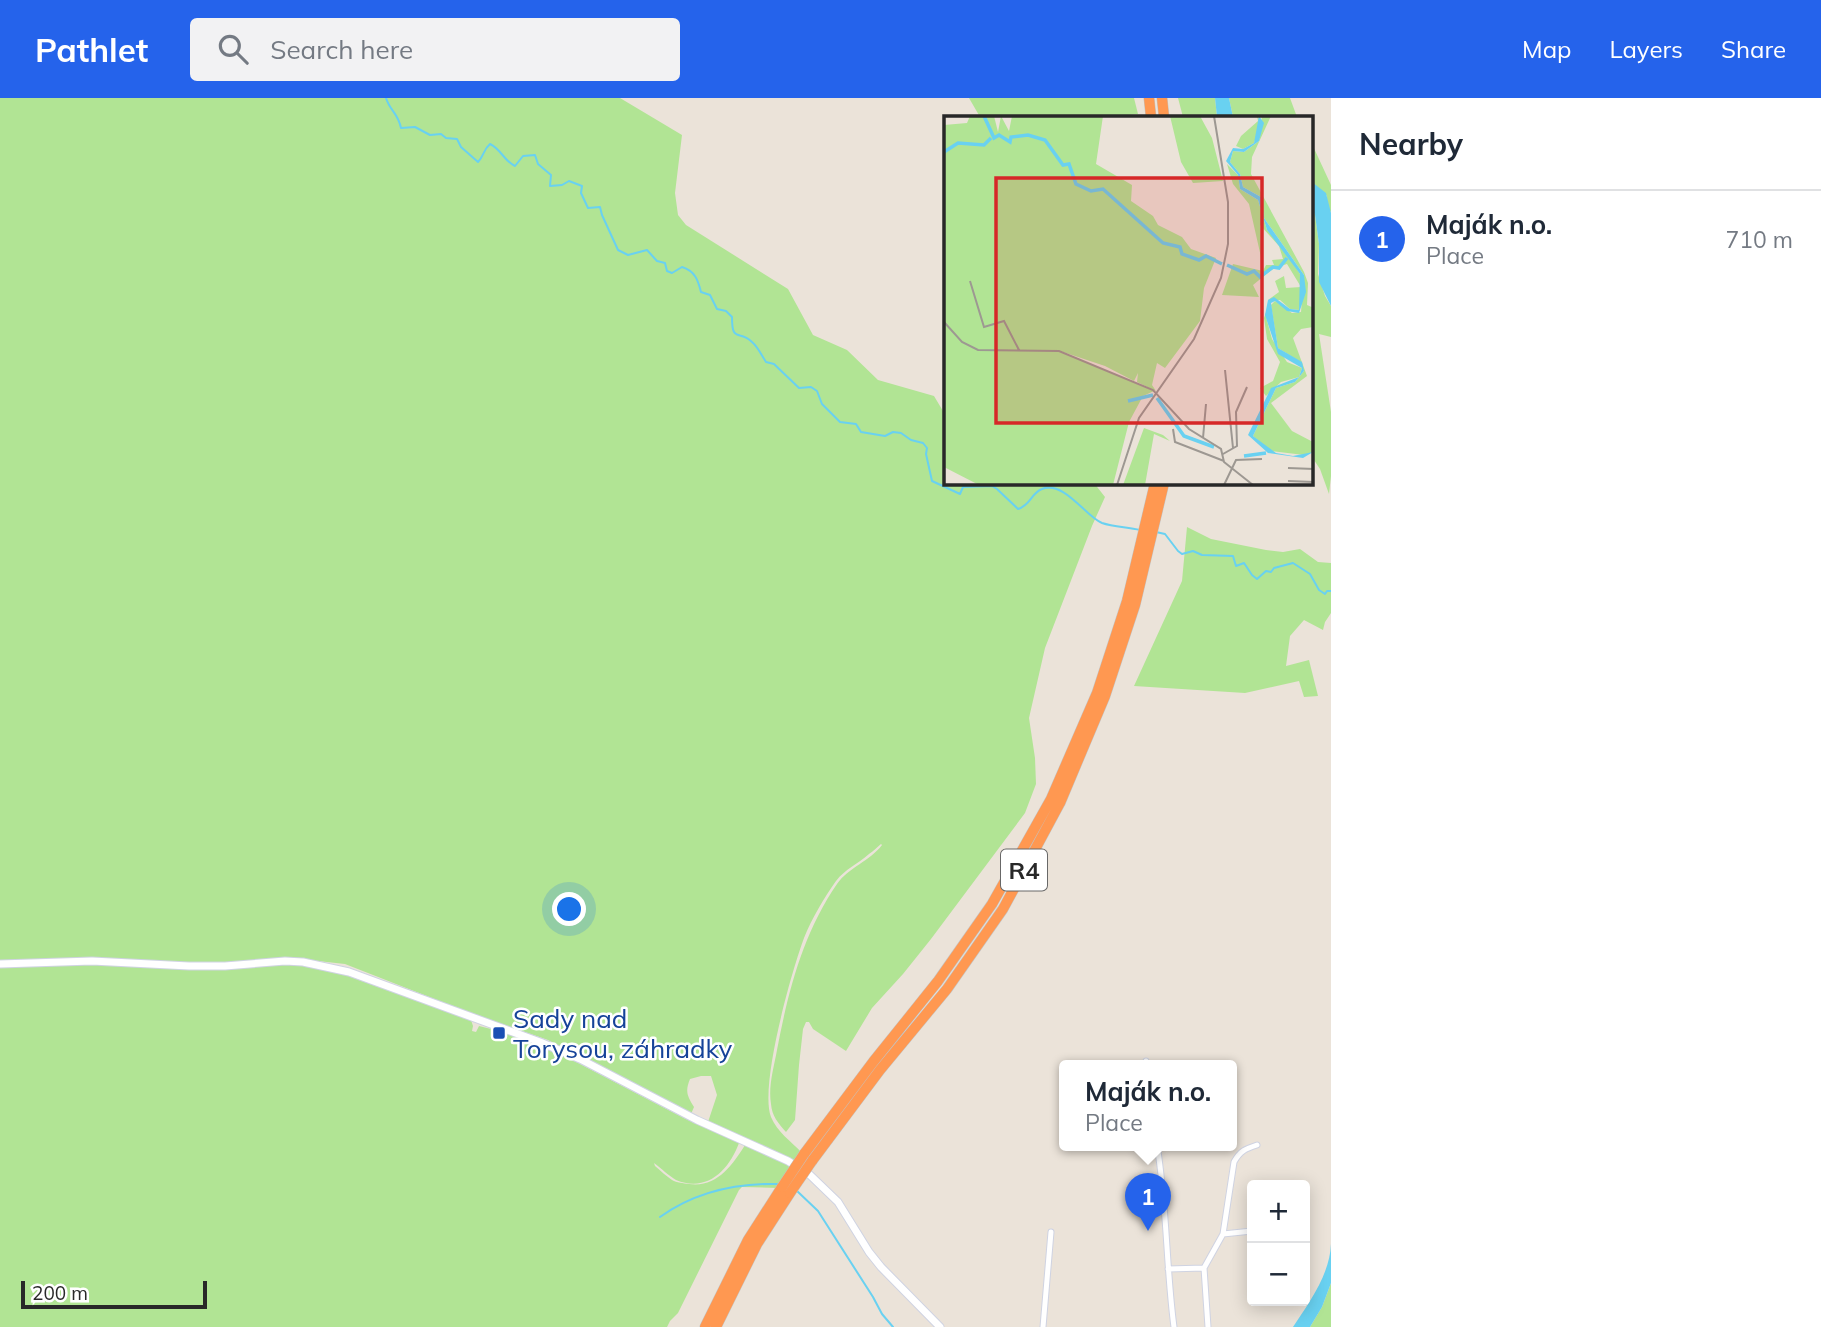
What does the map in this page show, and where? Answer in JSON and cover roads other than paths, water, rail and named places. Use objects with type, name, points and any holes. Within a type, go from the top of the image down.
[{"type":"highway","points":[[1149,98],[1151,116]]},
{"type":"highway","points":[[1161,98],[1164,116]]},
{"type":"highway","name":"R4","points":[[1149,531],[1155,485]]},
{"type":"highway","name":"R4","points":[[705,1327],[748,1240],[786,1190],[873,1062],[938,981],[992,904],[1051,799],[1097,693],[1163,485]]},
{"type":"highway","name":"R4","points":[[716,1327],[786,1190]]},
{"type":"street","points":[[0,964],[93,961],[190,966],[303,962],[349,972],[540,1042],[579,1059],[697,1120],[788,1161],[810,1175],[838,1202],[881,1267],[940,1327]]},
{"type":"street","points":[[1208,1327],[1204,1268],[1223,1234],[1234,1162],[1243,1149],[1257,1145]]},
{"type":"street","points":[[1158,1151],[1174,1327]]},
{"type":"street","points":[[1043,1327],[1051,1232]]},
{"type":"street","points":[[1223,1234],[1247,1232]]},
{"type":"street","points":[[1168,1269],[1204,1268]]},
{"type":"water","points":[[1215,98],[1229,98],[1233,116],[1217,116]]},
{"type":"water","points":[[1314,184],[1326,193],[1331,213],[1331,306],[1319,282],[1319,244]]},
{"type":"water","points":[[1331,1244],[1331,1283],[1322,1307],[1310,1327],[1293,1327],[1307,1306],[1310,1306],[1330,1255]]},
{"type":"waterway","points":[[386,98],[401,128],[415,127],[430,135],[441,134],[446,138],[457,139],[461,147],[478,162],[490,144],[515,166],[523,156],[535,155],[538,164],[551,175],[550,186],[569,181],[582,186],[581,193],[588,208],[600,207],[618,250],[628,255],[647,250],[657,261],[665,263],[667,271],[672,273],[682,267],[690,271],[701,292],[710,295],[717,309],[726,311],[732,317],[735,333],[752,342],[766,362],[774,364],[799,388],[811,387],[817,391],[822,404],[840,422],[856,424],[861,432],[885,436],[893,432],[901,433],[911,440],[923,443],[927,448],[932,481],[960,494],[963,487],[992,486],[1018,509],[1026,505],[1038,491],[1050,488],[1066,494],[1102,523],[1140,530]]},
{"type":"waterway","points":[[1156,532],[1165,534],[1182,554],[1193,551],[1202,555],[1233,556],[1236,566],[1244,563],[1257,579],[1266,571],[1271,572],[1274,568],[1293,563],[1310,574],[1319,590],[1325,594],[1331,591]]},
{"type":"waterway","points":[[660,1217],[701,1195],[731,1187],[778,1184]]},
{"type":"waterway","points":[[796,1190],[818,1211],[882,1314],[893,1327]]},
{"type":"place","name":"Sady nad Torysou, záhradky","points":[[499,1033]]},
{"type":"place","name":"Maják n.o.","points":[[1148,1231]]}]
